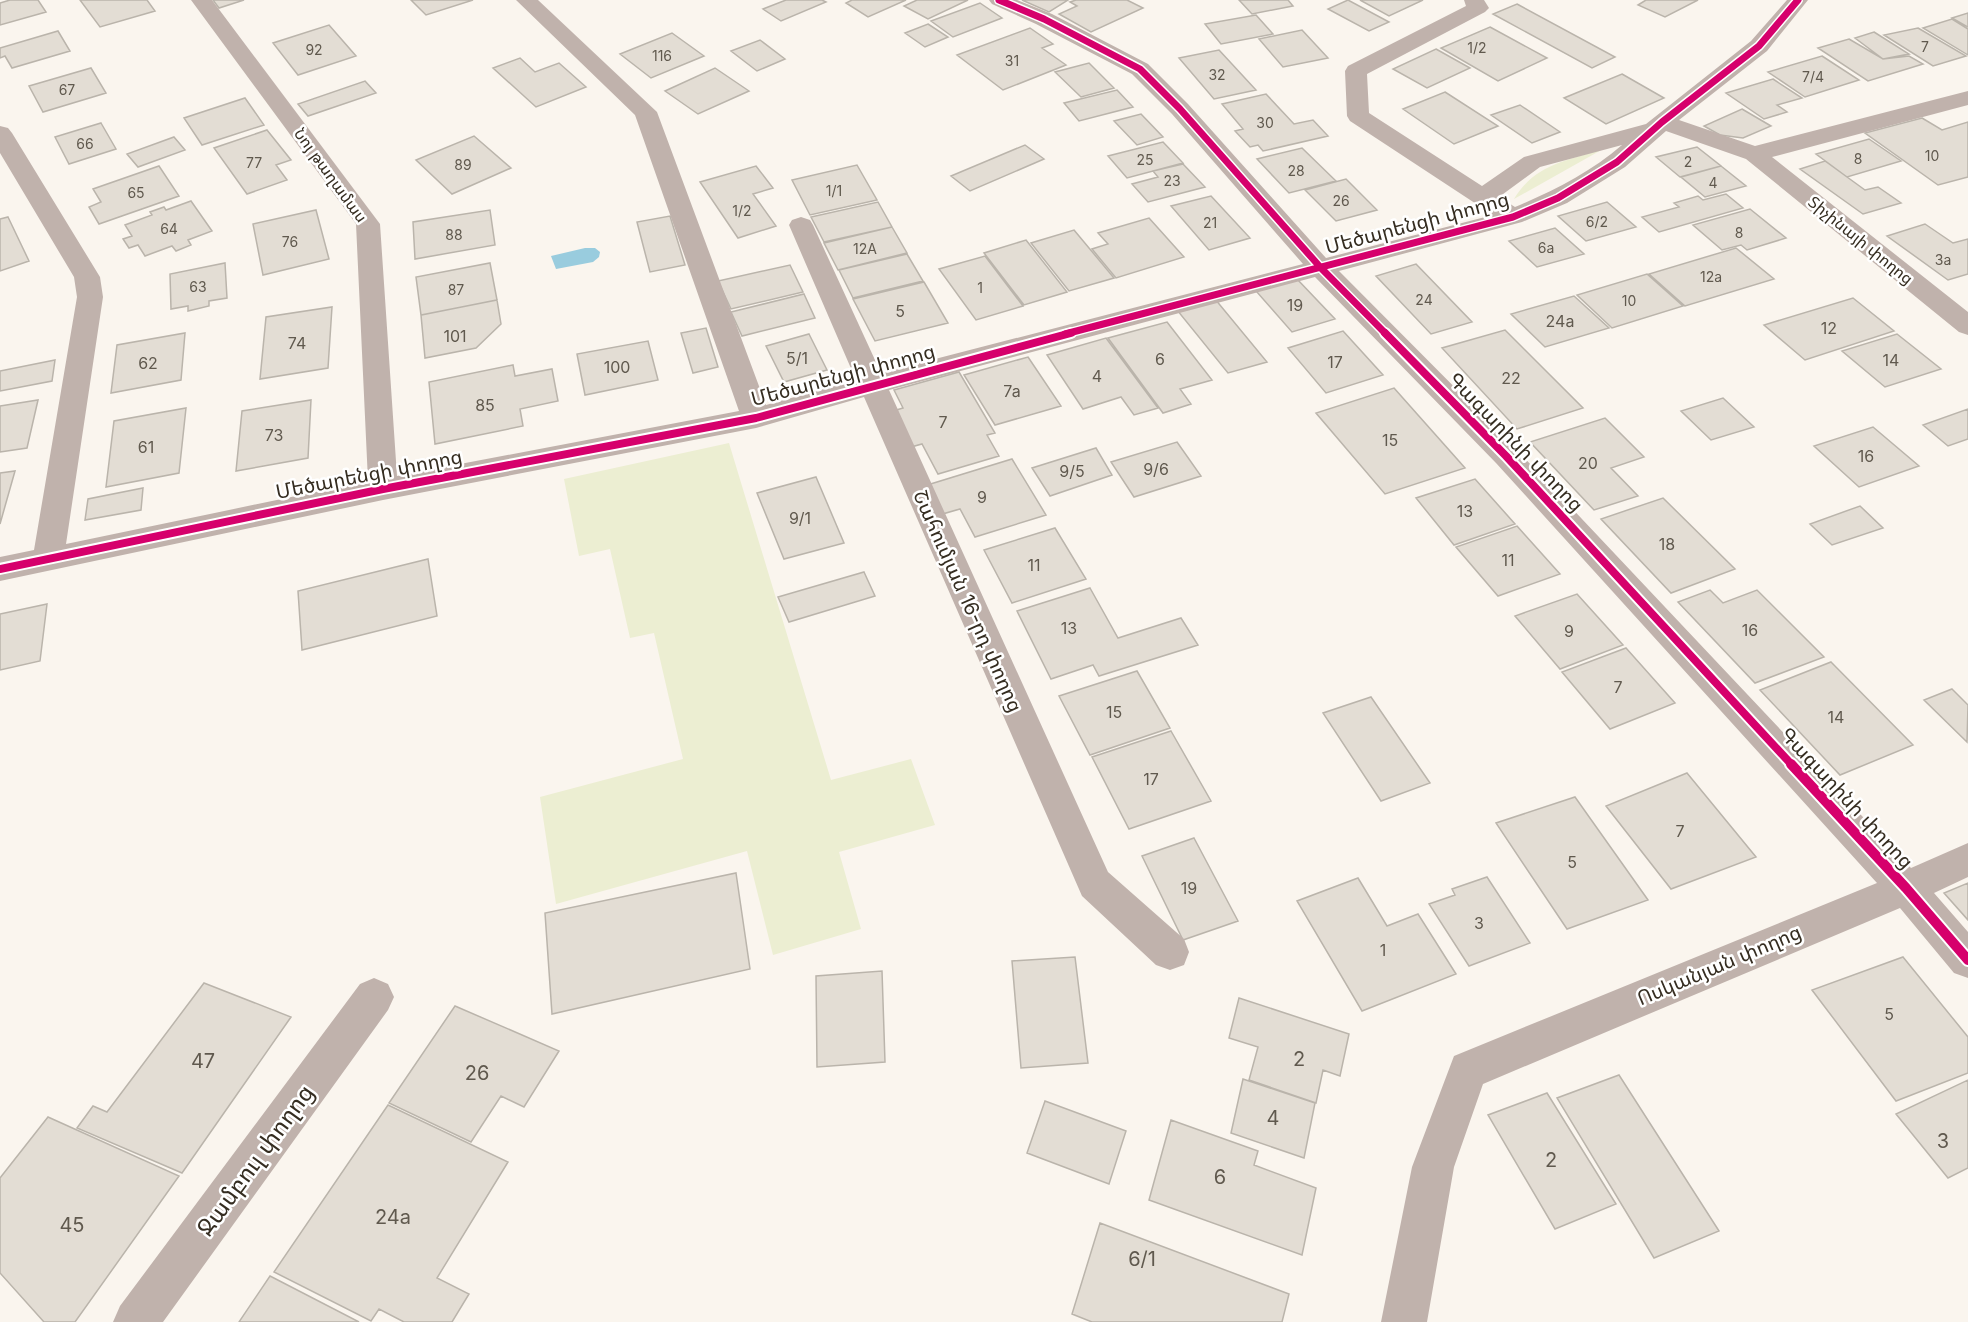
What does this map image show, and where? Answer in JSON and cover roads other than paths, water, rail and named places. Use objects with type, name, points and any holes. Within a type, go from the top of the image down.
[{"type":"street","name":"Նոյ թաղամաս","points":[[201,0],[368,224],[383,489]]},
{"type":"street","points":[[526,0],[646,112],[756,418]]},
{"type":"street","name":"Գագարինի փողոց","points":[[999,0],[1044,19],[1140,69],[1179,109],[1321,268],[1506,456],[1906,888],[1968,960]]},
{"type":"street","points":[[1474,0],[1478,8],[1356,71],[1358,117],[1513,217]]},
{"type":"street","name":"Մեծարենցի փողոց","points":[[0,569],[383,489],[756,418],[871,385],[1513,217],[1558,198],[1617,162],[1759,46],[1798,0]]},
{"type":"street","points":[[1484,197],[1532,162],[1659,126],[1754,154],[1968,98]]},
{"type":"street","points":[[0,133],[87,277],[90,297],[48,558]]},
{"type":"street","name":"Տիչինայի փողոց","points":[[1754,154],[1968,326]]},
{"type":"street","name":"Շահումյան 16-րդ փողոց","points":[[801,225],[1095,884],[1170,952]]},
{"type":"street","name":"Ոսկանյան փողոց","points":[[1404,1322],[1433,1167],[1468,1070],[1906,888],[1968,859]]},
{"type":"street","name":"Ջամբուլ փողոց","points":[[136,1322],[374,997]]},
{"type":"water","points":[[595,248],[600,252],[599,257],[593,262],[556,269],[551,256]]}]
